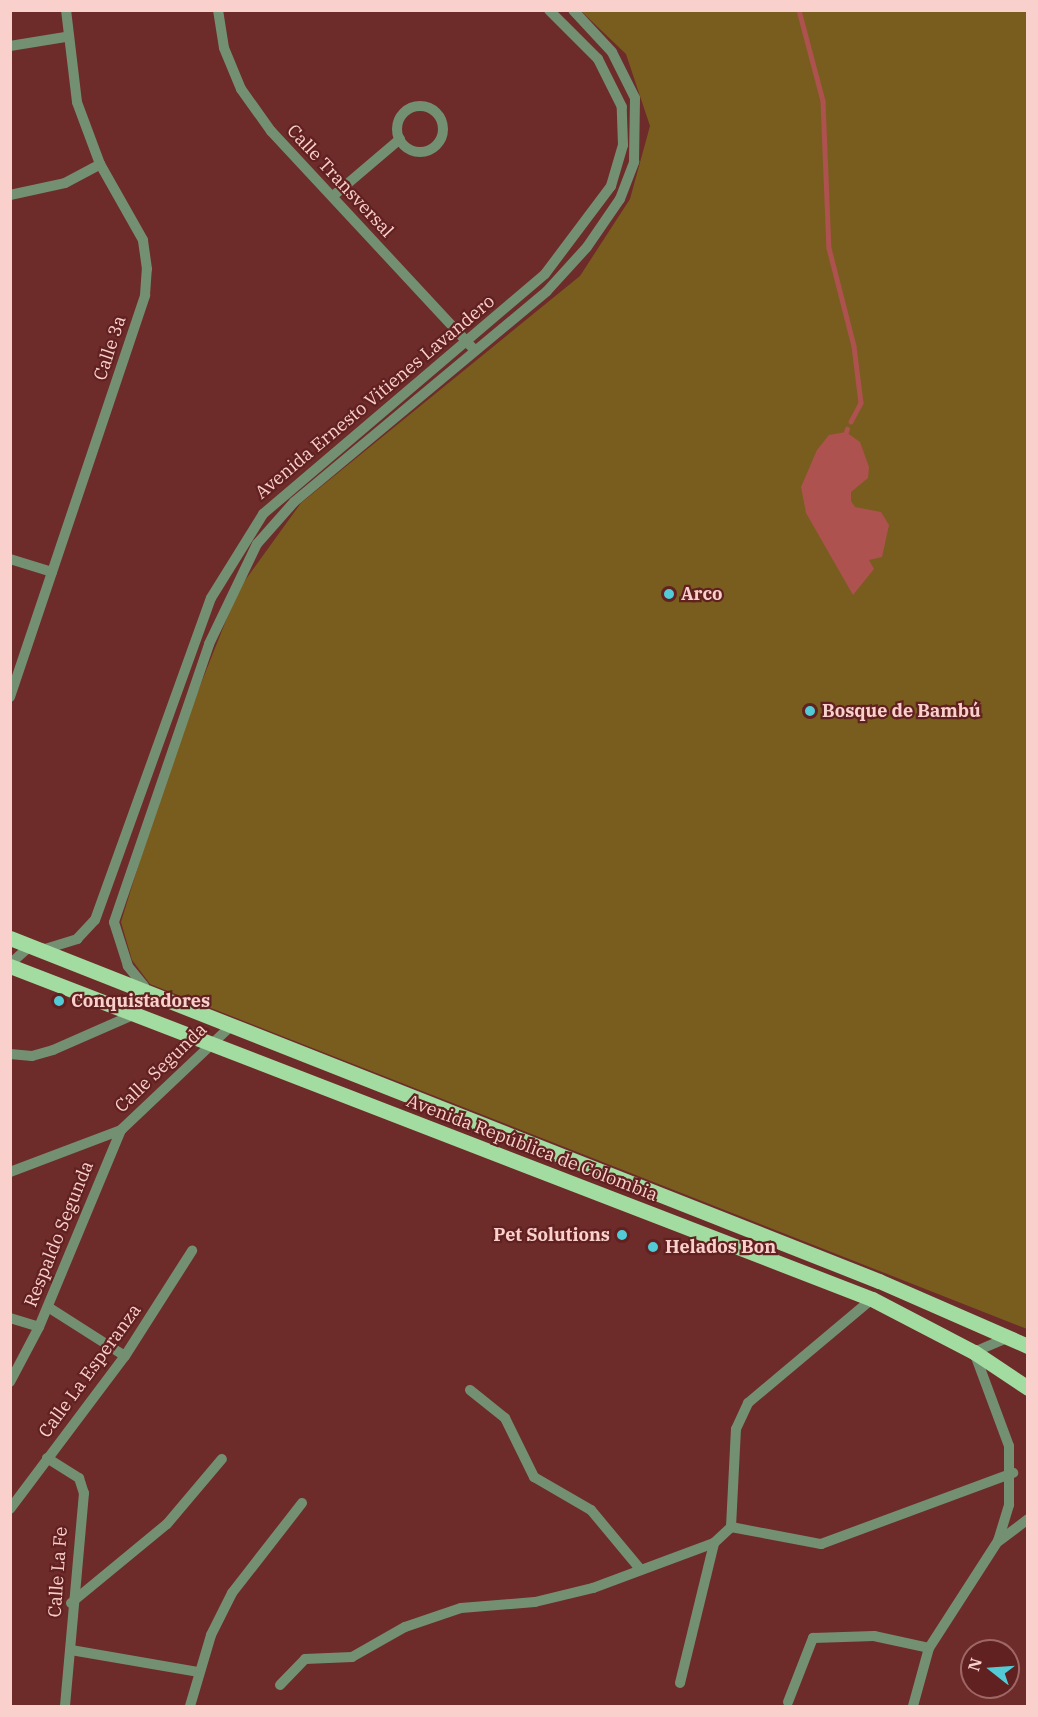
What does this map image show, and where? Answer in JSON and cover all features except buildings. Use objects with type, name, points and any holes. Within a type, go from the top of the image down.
[{"type":"main road","name":"Avenida República de Colombia","points":[[10,938],[233,1024],[879,1281],[1028,1346]]},
{"type":"main road","name":"Avenida República de Colombia","points":[[10,965],[207,1045],[872,1299],[974,1352],[1028,1388]]},
{"type":"street","name":"Calle 3a","points":[[10,697],[145,295],[143,240],[100,164],[77,102],[65,37],[66,10]]},
{"type":"street","name":"Calle Transversal","points":[[218,10],[224,48],[241,89],[271,131],[467,343],[477,351]]},
{"type":"street","name":"Avenida Ernesto Vitienes Lavandero","points":[[30,946],[62,945],[95,920],[195,639],[220,578],[250,531],[312,469],[467,343],[566,250],[601,204],[618,165],[624,125],[615,90],[598,59],[549,10]]},
{"type":"street","name":"Avenida Ernesto Vitienes Lavandero","points":[[144,989],[119,947],[114,922],[209,644],[230,590],[257,544],[321,480],[477,351],[581,255],[620,199],[634,162],[635,99],[612,52],[573,10]]},
{"type":"street","points":[[10,46],[65,37]]},
{"type":"street","points":[[428,107],[439,117],[442,132],[430,149],[416,152],[400,139],[397,124],[405,111],[428,107]]},
{"type":"street","points":[[333,196],[400,139]]},
{"type":"street","points":[[10,195],[64,183],[100,164]]},
{"type":"street","points":[[312,469],[321,480]]},
{"type":"street","points":[[10,559],[52,572]]},
{"type":"street","points":[[195,639],[209,644]]},
{"type":"street","points":[[152,759],[167,765]]},
{"type":"street","points":[[10,965],[30,946]]},
{"type":"street","points":[[10,1054],[53,1050],[135,1014],[144,989]]},
{"type":"street","name":"Calle Segunda","points":[[10,1172],[121,1130],[207,1045],[233,1024]]},
{"type":"street","name":"Respaldo Segunda","points":[[10,1382],[39,1327],[121,1130]]},
{"type":"street","name":"Calle La Esperanza","points":[[10,1509],[125,1356],[192,1251]]},
{"type":"street","points":[[280,1685],[305,1659],[352,1657],[405,1627],[461,1608],[535,1602],[641,1570],[714,1544],[731,1527],[736,1429],[748,1402],[872,1299]]},
{"type":"street","points":[[48,1306],[125,1356]]},
{"type":"street","points":[[10,1318],[39,1327]]},
{"type":"street","points":[[999,1541],[1013,1473],[1009,1446],[974,1352],[1007,1338]]},
{"type":"street","points":[[470,1390],[505,1418],[534,1478],[591,1510],[641,1570]]},
{"type":"street","name":"Calle La Fe","points":[[48,1458],[83,1485],[71,1603],[71,1650],[65,1707]]},
{"type":"street","points":[[71,1603],[167,1524],[222,1459]]},
{"type":"street","points":[[731,1527],[821,1544],[1013,1473]]},
{"type":"street","points":[[190,1707],[199,1672],[232,1593],[302,1503]]},
{"type":"street","points":[[913,1707],[929,1648],[999,1541],[1028,1519]]},
{"type":"street","points":[[680,1683],[714,1544]]},
{"type":"street","points":[[788,1702],[813,1638],[881,1637],[929,1648]]},
{"type":"street","points":[[71,1650],[199,1672]]},
{"type":"shaded area","points":[[581,11],[1027,11],[1027,1329],[150,984],[132,960],[121,922],[170,762],[238,590],[301,503],[580,276],[630,199],[650,126],[626,54]]},
{"type":"shaded area","points":[[846,432],[860,442],[869,467],[868,478],[851,492],[851,501],[855,507],[881,512],[889,525],[882,557],[869,560],[874,569],[853,595],[806,513],[801,487],[817,450],[829,435]]},
{"type":"waterway","points":[[799,10],[823,101],[829,248],[854,346],[861,403],[851,422]]},
{"type":"place","name":"Arco","points":[[669,594]]},
{"type":"place","name":"Bosque de Bambú","points":[[810,711]]},
{"type":"place","name":"Conquistadores","points":[[59,1001]]},
{"type":"place","name":"Pet Solutions","points":[[622,1235]]},
{"type":"place","name":"Helados Bon","points":[[653,1247]]}]
